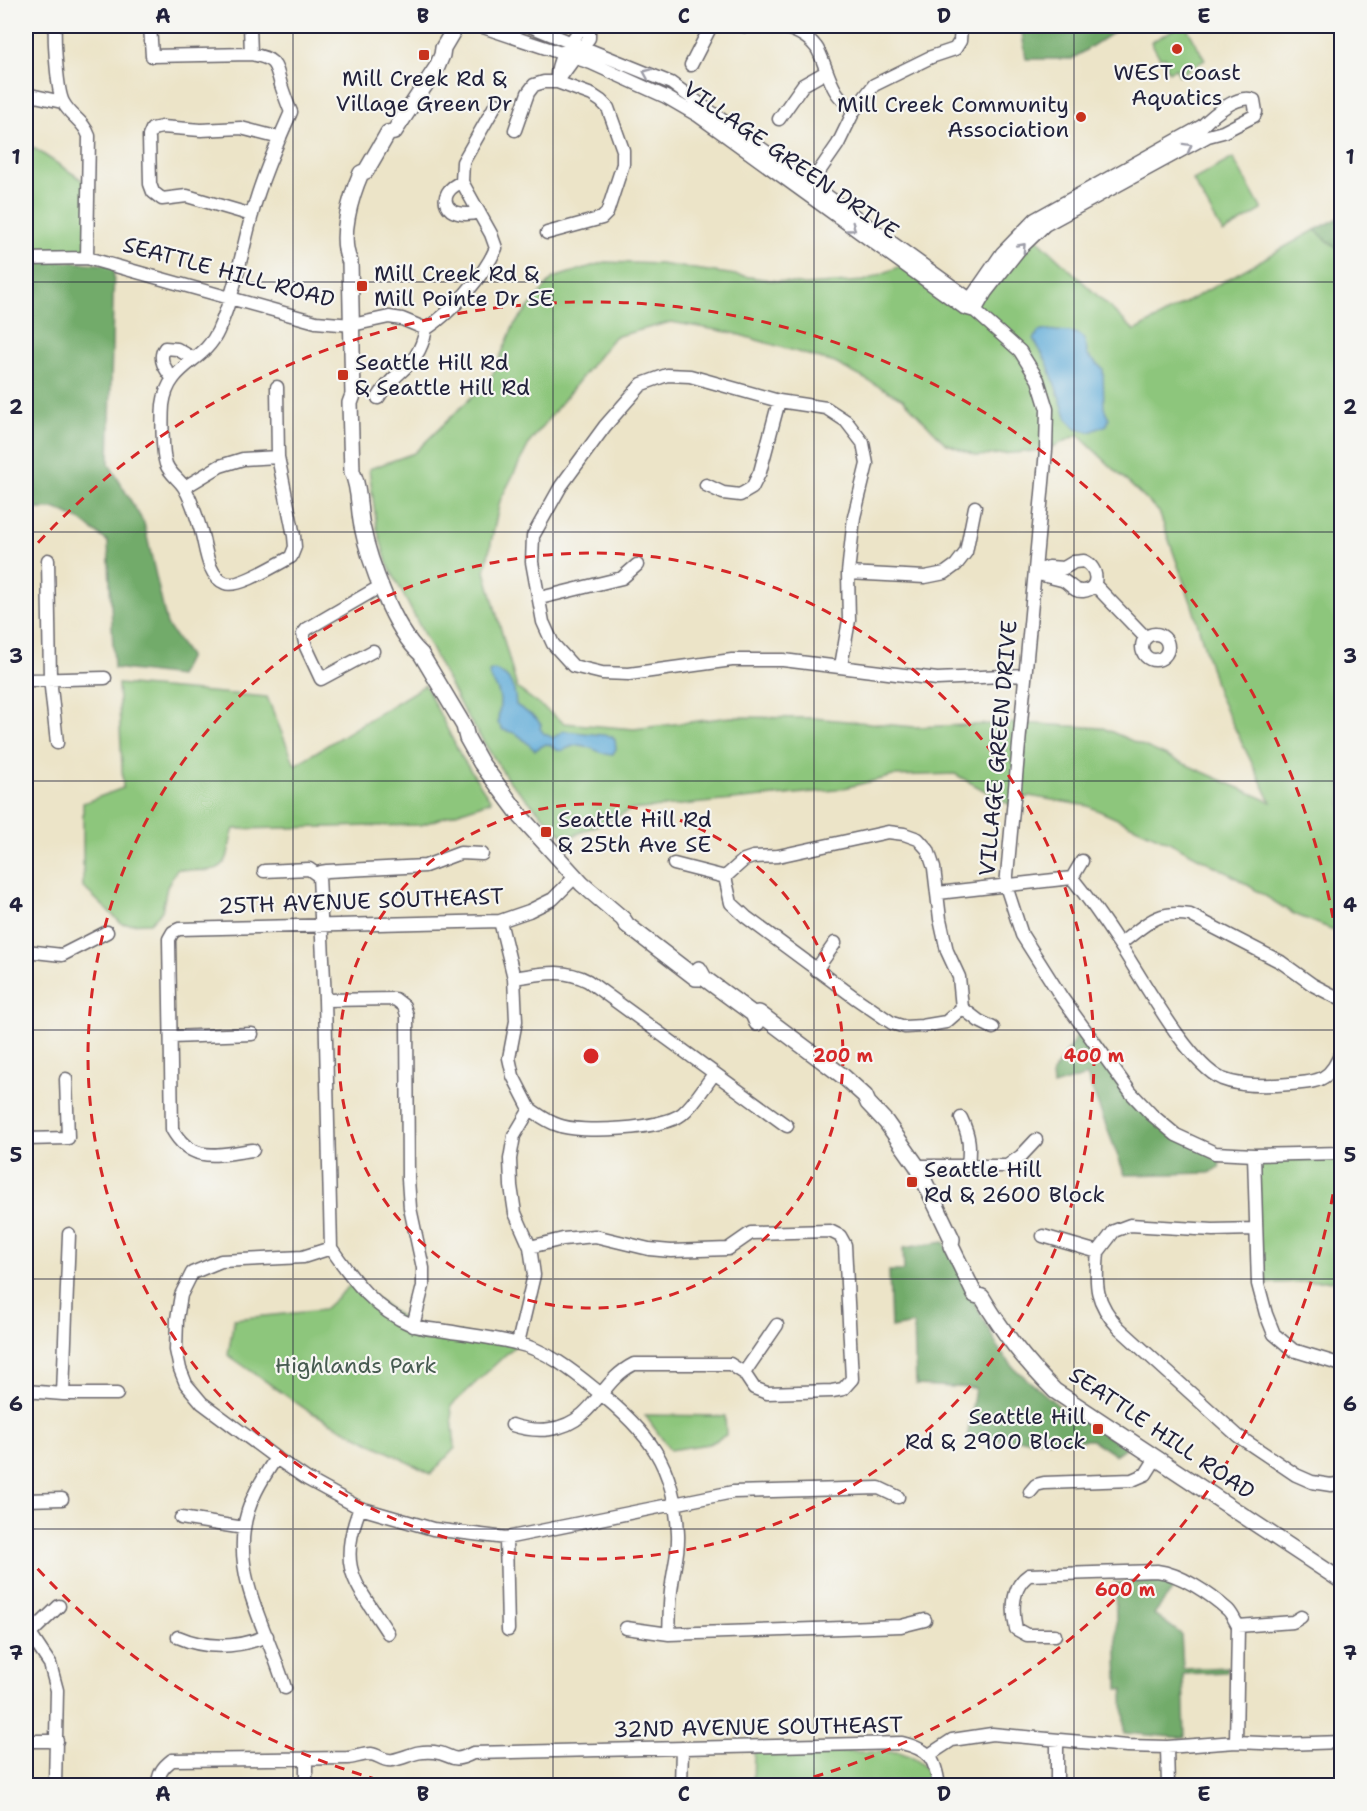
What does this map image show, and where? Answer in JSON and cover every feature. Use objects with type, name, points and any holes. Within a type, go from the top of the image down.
[{"type":"main road","points":[[352,325],[350,262],[355,253],[356,224],[359,204],[368,177],[366,171],[388,133],[394,132],[429,79],[456,26]]},
{"type":"main road","name":"SEATTLE HILL ROAD","points":[[352,325],[353,394],[358,403],[360,472],[357,480],[362,526],[381,586],[413,646],[422,654],[464,726],[467,738],[481,763],[522,818],[575,877],[623,919],[631,919],[701,971],[704,978],[753,1014],[756,1022],[859,1101],[868,1103],[886,1122],[917,1166],[952,1239],[958,1242],[982,1289],[981,1297],[1025,1361],[1055,1391],[1341,1581]]},
{"type":"street","points":[[55,26],[62,102]]},
{"type":"street","points":[[150,26],[152,56],[251,54],[267,57],[278,67],[281,84],[291,112],[252,215],[231,296],[211,344],[178,370],[168,387],[163,406],[166,462],[173,477],[185,487],[212,571],[226,584],[238,584],[291,557],[295,547],[278,457],[277,387]]},
{"type":"street","points":[[250,26],[251,54]]},
{"type":"street","name":"VILLAGE GREEN DRIVE","points":[[480,26],[569,55],[666,97],[697,115],[970,306]]},
{"type":"street","name":"VILLAGE GREEN DRIVE","points":[[530,26],[572,41],[671,83],[811,183],[970,306],[1020,351],[1038,380],[1047,409],[1046,450],[1006,886],[1022,934],[1062,998],[1131,1093],[1150,1114],[1176,1135],[1215,1153],[1254,1155],[1341,1153]]},
{"type":"street","points":[[569,55],[572,41],[583,26]]},
{"type":"street","points":[[556,82],[556,71],[569,55],[584,46],[589,38],[590,26]]},
{"type":"street","points":[[691,65],[711,26]]},
{"type":"street","points":[[744,26],[757,26]]},
{"type":"street","points":[[775,26],[788,27],[804,36],[817,48],[836,93],[854,111]]},
{"type":"street","points":[[811,183],[838,144],[854,111],[874,85],[930,57],[955,49],[960,40],[961,26]]},
{"type":"street","points":[[779,119],[803,85],[826,72]]},
{"type":"street","points":[[515,130],[528,93],[534,86],[543,82],[556,82],[592,95],[608,108],[623,150],[623,164],[607,213],[602,218],[547,233]]},
{"type":"street","points":[[26,94],[62,102],[86,127],[89,136],[87,258]]},
{"type":"street","points":[[1248,97],[1254,100],[1256,112],[1254,116],[1223,132],[1208,136],[1045,225],[1019,250],[986,292],[970,306],[1002,253],[1035,219],[1202,126],[1213,115],[1242,98],[1248,97]]},
{"type":"street","points":[[352,325],[389,317],[426,328],[439,321],[490,262],[496,248],[462,182],[463,162],[496,104]]},
{"type":"street","points":[[252,215],[188,196],[162,199],[153,192],[150,184],[149,136],[152,129],[162,127],[201,130],[241,128],[280,138]]},
{"type":"street","points":[[462,182],[454,185],[446,194],[449,208],[454,214],[459,215],[479,213]]},
{"type":"street","name":"SEATTLE HILL ROAD","points":[[26,259],[87,258],[231,296],[316,322],[352,325]]},
{"type":"street","points":[[378,398],[386,385],[406,369],[416,357],[423,345],[426,328]]},
{"type":"street","points":[[173,379],[162,362],[161,355],[165,348],[177,349],[194,358]]},
{"type":"street","points":[[841,666],[849,620],[848,573],[854,517],[867,464],[863,443],[846,421],[826,408],[779,401],[690,376],[667,375],[642,384],[605,426],[561,486],[533,536],[532,562],[543,622],[553,644],[573,666],[602,673],[629,674],[732,660],[783,660],[937,679],[1025,675]]},
{"type":"street","points":[[706,485],[723,493],[740,495],[752,488],[760,472],[779,401]]},
{"type":"street","points":[[185,487],[220,466],[243,459],[278,457]]},
{"type":"street","points":[[848,573],[925,577],[945,573],[956,565],[966,552],[975,507]]},
{"type":"street","points":[[48,560],[50,678],[57,743]]},
{"type":"street","points":[[1077,561],[1084,561],[1094,569],[1096,578],[1094,584],[1086,590],[1076,590],[1064,581],[1047,578],[1035,572],[1048,567],[1064,568],[1077,561]]},
{"type":"street","points":[[540,598],[622,578],[637,565]]},
{"type":"street","points":[[1094,584],[1146,638]]},
{"type":"street","points":[[373,651],[321,679],[306,647],[303,634],[307,629],[381,586]]},
{"type":"street","points":[[26,680],[105,678]]},
{"type":"street","points":[[725,877],[744,860],[753,857],[778,856],[888,832],[918,839],[928,850],[934,868],[940,919],[947,951],[959,977],[962,1008],[993,1028]]},
{"type":"street","points":[[264,871],[309,869],[320,874],[425,866],[460,853],[482,854]]},
{"type":"street","points":[[1072,878],[1082,861]]},
{"type":"street","points":[[674,864],[725,877]]},
{"type":"street","points":[[320,874],[331,1248],[354,1282],[382,1308],[413,1326],[518,1343],[563,1363],[624,1412],[655,1448],[667,1473],[674,1503],[678,1534],[677,1556],[671,1586],[669,1634]]},
{"type":"street","name":"25TH AVENUE SOUTHEAST","points":[[172,1037],[169,939],[172,932],[179,929],[500,921],[529,911],[553,899],[575,877]]},
{"type":"street","points":[[725,877],[730,903],[746,917],[892,1023],[905,1027],[946,1022],[962,1008]]},
{"type":"street","points":[[938,893],[1072,878]]},
{"type":"street","points":[[1072,878],[1120,944],[1191,1054],[1209,1071],[1223,1079],[1264,1086],[1315,1082],[1327,1075],[1336,1064],[1341,1050]]},
{"type":"street","points":[[1120,944],[1159,915],[1173,912],[1190,915],[1281,962],[1313,985],[1341,1000]]},
{"type":"street","points":[[500,921],[514,978],[516,1021],[509,1058],[513,1076],[530,1109],[558,1125],[580,1131],[662,1123],[680,1116],[714,1074]]},
{"type":"street","points":[[26,951],[62,955],[107,932]]},
{"type":"street","points":[[816,970],[835,943]]},
{"type":"street","points":[[514,978],[560,972],[582,978],[788,1126]]},
{"type":"street","points":[[325,1000],[395,999],[404,1006],[408,1015],[408,1179],[410,1208],[423,1268],[423,1286],[413,1326]]},
{"type":"street","points":[[252,1034],[172,1037],[172,1129],[185,1147],[198,1154],[212,1155],[253,1150]]},
{"type":"street","points":[[26,1139],[68,1138],[66,1078]]},
{"type":"street","points":[[518,1343],[534,1275],[530,1247],[515,1213],[510,1160],[514,1136],[530,1109]]},
{"type":"street","points":[[961,1118],[968,1133],[970,1145],[968,1166]]},
{"type":"street","points":[[917,1166],[1007,1166],[1021,1156],[1036,1140]]},
{"type":"street","points":[[1254,1155],[1258,1284],[1274,1334],[1293,1350],[1341,1365]]},
{"type":"street","points":[[1256,1229],[1213,1230],[1130,1225],[1114,1231],[1098,1252],[1096,1274],[1098,1293],[1106,1313],[1119,1328],[1238,1436],[1304,1479],[1331,1485],[1341,1483]]},
{"type":"street","points":[[512,1425],[528,1430],[549,1430],[570,1423],[584,1413],[621,1370],[634,1364],[730,1364],[744,1373],[754,1388],[767,1393],[832,1391],[843,1389],[852,1378],[844,1245],[840,1236],[830,1231],[751,1233],[728,1249],[671,1251],[649,1249],[595,1236],[563,1239],[530,1247]]},
{"type":"street","points":[[63,1394],[69,1234]]},
{"type":"street","points":[[1043,1236],[1098,1252]]},
{"type":"street","points":[[331,1248],[303,1257],[221,1261],[192,1273],[181,1295],[177,1319],[176,1350],[186,1384],[202,1403],[276,1458],[360,1508],[433,1529],[506,1538],[733,1492],[879,1488],[898,1497]]},
{"type":"street","points":[[744,1373],[777,1325]]},
{"type":"street","points":[[26,1390],[63,1394],[117,1394]]},
{"type":"street","points":[[276,1458],[251,1501],[244,1528],[243,1555],[247,1582],[278,1663],[285,1688]]},
{"type":"street","points":[[1030,1492],[1036,1485],[1044,1483],[1132,1480],[1146,1474],[1156,1458]]},
{"type":"street","points":[[26,1500],[62,1499]]},
{"type":"street","points":[[360,1508],[349,1540],[348,1556],[351,1570],[358,1586],[388,1633]]},
{"type":"street","points":[[181,1518],[244,1528]]},
{"type":"street","points":[[506,1538],[508,1630]]},
{"type":"street","points":[[1055,1635],[1027,1635],[1016,1629],[1012,1614],[1016,1590],[1021,1580],[1029,1575],[1157,1571],[1172,1573],[1196,1587],[1230,1611],[1239,1626],[1236,1742]]},
{"type":"street","points":[[55,1785],[57,1690],[50,1664],[28,1631],[59,1606]]},
{"type":"street","points":[[1239,1626],[1293,1622],[1301,1617]]},
{"type":"street","points":[[626,1628],[669,1634],[901,1626],[925,1620]]},
{"type":"street","points":[[178,1637],[189,1642],[223,1646],[250,1643],[267,1636]]},
{"type":"street","name":"32ND AVENUE SOUTHEAST","points":[[158,1785],[162,1768],[172,1760],[348,1758],[373,1754],[384,1760],[392,1760],[414,1752],[436,1752],[451,1759],[463,1758],[473,1753],[902,1743],[918,1747],[929,1755],[952,1740],[992,1734],[1126,1746],[1167,1747],[1236,1742],[1283,1744],[1341,1742]]},
{"type":"street","points":[[1057,1785],[1058,1740]]},
{"type":"street","points":[[26,1741],[57,1741]]},
{"type":"street","points":[[1167,1747],[1168,1785]]},
{"type":"street","points":[[681,1785],[682,1748]]},
{"type":"street","points":[[929,1755],[936,1768],[939,1785]]},
{"type":"street","points":[[306,1758],[306,1785]]},
{"type":"green space","points":[[1021,26],[1123,26],[1072,59],[1026,59]]},
{"type":"green space","name":"WEST Coast Aquatics","points":[[1180,26],[1186,26],[1205,60],[1179,75],[1175,68],[1169,72],[1164,64],[1168,62],[1165,57],[1160,58],[1151,42]]},
{"type":"green space","points":[[26,143],[90,185],[87,258],[26,259]]},
{"type":"green space","points":[[1233,158],[1262,210],[1223,233],[1193,180]]},
{"type":"green space","points":[[1341,217],[1341,252],[1315,230]]},
{"type":"green space","points":[[1315,230],[1342,252],[1341,933],[1294,914],[1230,874],[1169,842],[1088,806],[1029,796],[1014,807],[955,774],[893,776],[836,790],[631,810],[566,839],[508,780],[463,710],[387,563],[377,528],[369,469],[414,453],[491,378],[514,325],[553,278],[605,262],[660,264],[805,285],[864,281],[903,265],[964,308],[1033,235],[1135,331]],"holes":[[[671,322],[733,333],[835,363],[903,399],[945,443],[978,456],[1046,450],[1078,435],[1159,512],[1192,605],[1218,694],[1271,802],[1103,728],[1021,723],[915,727],[813,718],[730,717],[634,729],[564,723],[517,688],[485,571],[500,501],[530,442],[614,337]]]},
{"type":"green space","points":[[26,259],[114,265],[109,464],[144,523],[167,625],[189,656],[179,676],[114,668],[108,542],[81,521],[57,509],[26,509]]},
{"type":"green space","points":[[118,684],[267,697],[295,765],[425,685],[461,756],[491,801],[421,825],[234,829],[227,858],[223,864],[218,868],[205,871],[177,869],[167,887],[162,911],[150,923],[122,924],[83,887],[83,803],[123,788]]},
{"type":"green space","points":[[1083,1027],[1151,1114],[1215,1153],[1220,1162],[1219,1168],[1209,1173],[1125,1175],[1087,1076],[1053,1086],[1052,1074]]},
{"type":"green space","points":[[1341,1153],[1341,1280],[1258,1284],[1254,1155]]},
{"type":"green space","points":[[944,1242],[1000,1351],[1015,1369],[1066,1412],[1126,1447],[1115,1455],[1092,1440],[967,1439],[975,1388],[916,1385],[914,1324],[891,1328],[889,1271],[904,1271],[903,1248]]},
{"type":"green space","name":"Highlands Park","points":[[354,1282],[413,1326],[518,1343],[451,1406],[455,1448],[431,1474],[307,1410],[228,1355],[234,1319],[323,1310]]},
{"type":"green space","points":[[645,1415],[725,1416],[726,1435],[709,1444],[670,1450]]},
{"type":"green space","points":[[1159,1581],[1177,1584],[1154,1614],[1181,1634],[1183,1669],[1228,1667],[1227,1672],[1183,1674],[1185,1738],[1124,1733],[1123,1690],[1118,1689],[1115,1583]]},
{"type":"green space","points":[[754,1751],[899,1752],[911,1757],[925,1768],[932,1785],[753,1786]]},
{"type":"water","points":[[1048,330],[1080,335],[1084,339],[1087,355],[1103,369],[1104,408],[1109,418],[1107,425],[1090,432],[1076,428],[1067,419],[1047,362],[1034,340],[1038,332]]},
{"type":"water","points":[[494,670],[508,679],[515,693],[516,705],[536,718],[543,733],[553,738],[563,731],[612,736],[616,749],[612,755],[578,745],[560,751],[546,744],[535,750],[518,735],[503,730],[498,723],[499,694],[489,675],[489,672]]},
{"type":"place","name":"WEST Coast Aquatics","points":[[1177,49]]},
{"type":"place","name":"Mill Creek Rd & Village Green Dr","points":[[424,55]]},
{"type":"place","name":"Mill Creek Community Association","points":[[1081,117]]},
{"type":"place","name":"Mill Creek Rd & Mill Pointe Dr SE","points":[[362,286]]},
{"type":"place","name":"Seattle Hill Rd & Seattle Hill Rd","points":[[343,375]]},
{"type":"place","name":"Seattle Hill Rd & 25th Ave SE","points":[[546,832]]},
{"type":"place","name":"Seattle Hill Rd & 2600 Block","points":[[912,1182]]},
{"type":"place","name":"Seattle Hill Rd & 2900 Block","points":[[1098,1429]]}]
